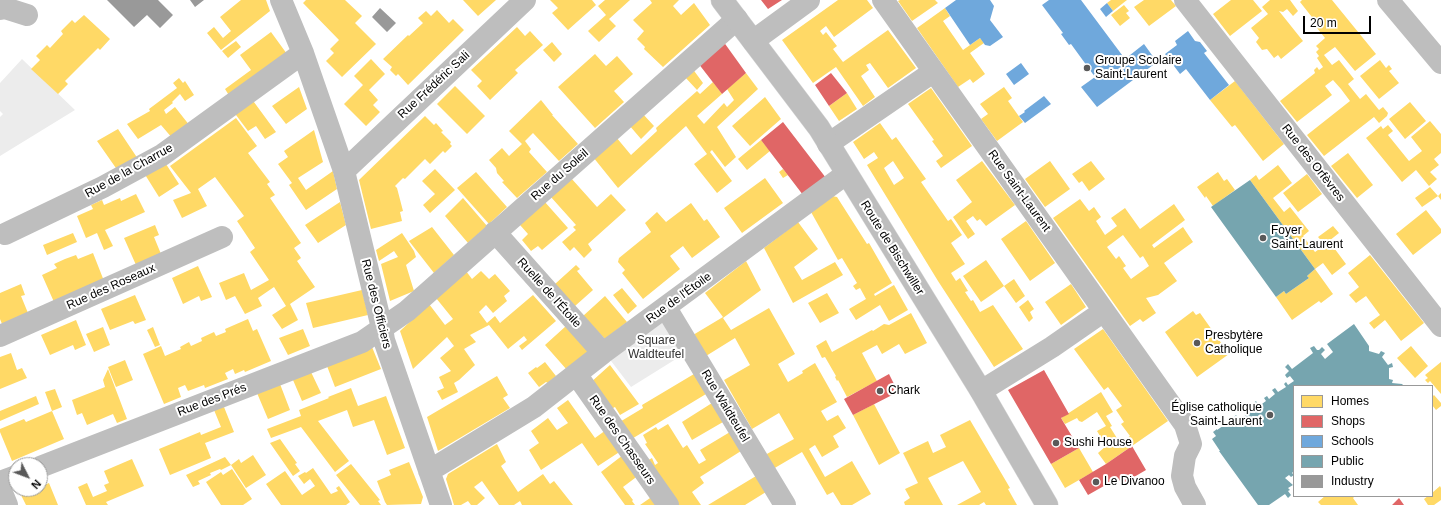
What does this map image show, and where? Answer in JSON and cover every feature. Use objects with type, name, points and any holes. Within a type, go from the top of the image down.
[{"type":"street","points":[[281,0],[303,53]]},
{"type":"street","name":"Rue Frédéric Sali","points":[[344,171],[525,0]]},
{"type":"street","name":"Route de Bischwiller","points":[[722,0],[819,128],[981,391],[1047,505]]},
{"type":"street","points":[[753,41],[809,0]]},
{"type":"street","name":"Rue Saint-Laurent","points":[[883,0],[1185,425],[1191,444],[1185,456],[1182,476],[1185,487],[1195,505]]},
{"type":"street","name":"Rue des Orfèvres","points":[[1185,0],[1441,326]]},
{"type":"street","points":[[1388,0],[1441,63]]},
{"type":"street","points":[[0,9],[2,7],[27,15]]},
{"type":"street","name":"Rue du Soleil","points":[[382,328],[407,311],[737,19]]},
{"type":"street","name":"Rue des Officiers","points":[[303,53],[344,171],[384,340],[441,505]]},
{"type":"street","name":"Rue de la Charrue","points":[[5,234],[103,187],[162,155],[303,53]]},
{"type":"street","points":[[828,144],[933,72]]},
{"type":"street","name":"Rue de l'Étoile","points":[[429,472],[534,407],[603,353],[846,174]]},
{"type":"street","name":"Ruelle de l'Étoile","points":[[495,232],[603,353]]},
{"type":"street","name":"Rue des Roseaux","points":[[0,336],[222,237]]},
{"type":"street","name":"Rue Waldteufel","points":[[666,308],[785,505]]},
{"type":"street","points":[[981,391],[1052,347],[1104,311]]},
{"type":"street","name":"Rue des Prés","points":[[48,463],[362,342],[382,328]]},
{"type":"street","name":"Rue des Chasseurs","points":[[576,374],[668,505]]},
{"type":"street","points":[[0,488],[7,505]]},
{"type":"green space","points":[[22,59],[75,110],[0,156],[0,117],[3,114],[0,111],[0,83]]},
{"type":"green space","name":"Square Waldteufel","points":[[663,318],[684,354],[631,387],[608,357]]},
{"type":"building: Homes","points":[[241,0],[266,0],[270,11],[221,50],[207,33],[214,27],[223,38],[231,31],[220,17]]},
{"type":"building: Homes","points":[[306,0],[345,0],[362,16],[355,23],[376,44],[342,77],[326,61],[334,53],[330,49],[339,40],[303,3]]},
{"type":"building: Homes","points":[[463,0],[496,0],[478,16]]},
{"type":"building: Homes","points":[[550,0],[592,0],[596,5],[568,30],[552,13],[558,8]]},
{"type":"building: Homes","points":[[605,0],[630,0],[609,19],[616,26],[599,42],[588,31],[606,15],[598,6]]},
{"type":"building: Homes","points":[[650,0],[679,0],[673,6],[681,15],[694,3],[710,25],[663,67],[644,49],[645,47],[637,39],[644,31],[633,20],[652,3]]},
{"type":"building: Homes","points":[[838,0],[867,0],[873,8],[834,37],[826,26],[820,31],[823,35],[826,32],[837,46],[833,49],[843,62],[888,30],[916,68],[888,88],[870,63],[866,65],[869,70],[861,76],[875,97],[863,106],[836,67],[813,83],[782,40]]},
{"type":"building: Homes","points":[[935,0],[938,3],[912,21],[898,1]]},
{"type":"building: Homes","points":[[1111,0],[1127,0],[1113,11],[1107,3]]},
{"type":"building: Homes","points":[[1144,0],[1171,0],[1176,6],[1149,26],[1134,7]]},
{"type":"building: Homes","points":[[1231,0],[1253,0],[1262,11],[1230,36],[1213,14]]},
{"type":"building: Homes","points":[[1270,0],[1290,0],[1298,11],[1293,16],[1287,9],[1283,12],[1279,11],[1303,41],[1281,59],[1278,55],[1274,58],[1267,49],[1262,50],[1256,42],[1259,38],[1251,28],[1268,14],[1262,7]]},
{"type":"building: Homes","points":[[1302,0],[1332,0],[1376,54],[1355,71],[1335,47],[1324,55],[1332,65],[1339,60],[1354,79],[1348,84],[1360,99],[1366,94],[1379,110],[1383,107],[1388,113],[1387,116],[1379,123],[1374,117],[1324,156],[1307,135],[1350,101],[1341,89],[1333,80],[1325,86],[1332,95],[1297,122],[1280,101],[1315,73],[1314,70],[1317,67],[1319,70],[1323,67],[1317,58],[1319,56],[1316,52],[1319,49],[1316,46],[1325,38],[1317,28],[1319,26],[1300,2]]},
{"type":"building: Homes","points":[[1124,5],[1129,11],[1126,13],[1130,18],[1120,26],[1111,15]]},
{"type":"building: Homes","points":[[945,8],[950,16],[943,21],[963,50],[980,38],[984,43],[970,53],[985,74],[973,83],[970,79],[958,87],[917,28]]},
{"type":"building: Homes","points":[[437,10],[449,23],[453,19],[464,30],[408,85],[398,74],[396,76],[390,70],[392,67],[383,59],[423,23],[418,18],[426,11],[431,16]]},
{"type":"building: Homes","points":[[84,15],[110,39],[100,50],[98,48],[65,81],[68,84],[58,94],[31,69],[40,60],[36,56],[47,45],[50,48],[63,34],[61,31],[72,20],[75,23]]},
{"type":"building: Homes","points":[[517,27],[525,36],[530,31],[543,45],[515,70],[518,73],[490,100],[477,86],[482,81],[471,70]]},
{"type":"building: Homes","points":[[271,32],[287,54],[230,97],[225,89],[251,70],[240,55]]},
{"type":"building: Homes","points":[[236,41],[241,47],[228,58],[222,51]]},
{"type":"building: Homes","points":[[552,42],[562,54],[554,62],[543,50]]},
{"type":"building: Homes","points":[[595,54],[606,66],[617,56],[633,74],[614,91],[624,102],[595,128],[558,87]]},
{"type":"building: Homes","points":[[371,59],[385,74],[369,90],[378,100],[373,105],[380,112],[366,126],[344,104],[363,85],[354,76]]},
{"type":"building: Homes","points":[[1380,60],[1386,68],[1389,65],[1392,69],[1389,71],[1399,83],[1379,99],[1360,76]]},
{"type":"building: Homes","points":[[692,68],[703,83],[697,90],[684,76]]},
{"type":"building: Homes","points":[[746,73],[758,89],[717,127],[736,157],[725,167],[712,150],[710,152],[732,181],[717,193],[694,164],[707,154],[686,126],[618,188],[593,157],[616,137],[631,155],[657,131],[656,128],[679,107],[697,91],[700,94],[713,82],[722,94],[697,116],[704,124],[724,103],[727,107],[734,100],[727,89]]},
{"type":"building: Homes","points":[[179,78],[183,83],[185,81],[194,95],[185,101],[180,94],[172,102],[173,103],[164,110],[166,114],[175,107],[190,126],[173,139],[161,125],[138,139],[127,124],[150,111],[149,109],[177,88],[173,83]]},
{"type":"building: Homes","points":[[1235,81],[1284,144],[1263,161],[1235,125],[1232,127],[1210,100]]},
{"type":"building: Homes","points":[[455,86],[485,116],[467,134],[437,104]]},
{"type":"building: Homes","points":[[299,87],[307,109],[286,124],[272,106]]},
{"type":"building: Homes","points":[[1004,87],[1012,98],[1008,101],[1023,122],[997,141],[981,119],[988,114],[980,104]]},
{"type":"building: Homes","points":[[931,88],[972,146],[941,168],[936,161],[943,156],[932,141],[934,140],[908,104]]},
{"type":"building: Homes","points":[[847,93],[857,109],[839,121],[829,106]]},
{"type":"building: Homes","points":[[765,97],[781,119],[750,146],[732,126]]},
{"type":"building: Homes","points":[[251,98],[276,132],[265,139],[256,126],[248,131],[233,111]]},
{"type":"building: Homes","points":[[541,100],[552,115],[578,144],[559,161],[533,133],[525,141],[531,149],[529,152],[547,172],[517,198],[502,182],[504,181],[489,160],[502,148],[509,156],[522,144],[509,131]]},
{"type":"building: Homes","points":[[1410,102],[1426,121],[1405,139],[1389,119]]},
{"type":"building: Homes","points":[[642,113],[654,126],[641,139],[629,125]]},
{"type":"building: Homes","points":[[425,116],[434,125],[436,123],[443,131],[441,132],[451,142],[450,144],[452,146],[445,153],[443,151],[430,164],[425,159],[405,179],[403,178],[395,186],[397,188],[403,211],[400,212],[402,221],[371,229],[359,180]]},
{"type":"building: Homes","points":[[236,118],[257,146],[248,153],[270,182],[267,184],[275,195],[270,198],[301,243],[294,248],[301,258],[297,261],[315,287],[290,304],[298,320],[282,329],[272,315],[286,306],[274,287],[258,298],[262,306],[245,314],[235,296],[226,300],[219,283],[244,273],[251,290],[269,280],[250,252],[255,248],[237,221],[244,216],[215,177],[198,189],[207,206],[182,218],[173,200],[191,193],[170,166]]},
{"type":"building: Homes","points":[[1430,121],[1441,134],[1441,153],[1434,159],[1439,165],[1430,172],[1437,179],[1429,186],[1416,170],[1402,182],[1366,138],[1381,126],[1383,129],[1388,125],[1393,131],[1388,135],[1409,161],[1422,151],[1411,137]]},
{"type":"building: Homes","points":[[880,123],[892,140],[896,137],[926,179],[921,182],[948,221],[951,219],[962,235],[951,243],[965,264],[951,273],[956,281],[960,278],[968,291],[965,292],[971,301],[973,300],[980,312],[993,305],[1023,349],[994,367],[938,281],[867,165],[878,158],[874,152],[864,159],[853,142]],"holes":[[[893,161],[904,178],[894,185],[884,168]]]},
{"type":"building: Homes","points":[[118,129],[138,159],[118,171],[97,141]]},
{"type":"building: Homes","points":[[314,130],[323,162],[298,178],[306,190],[333,171],[337,189],[306,210],[289,185],[292,183],[278,164],[288,157],[284,151]]},
{"type":"building: Homes","points":[[761,140],[770,151],[747,170],[738,159]]},
{"type":"building: Homes","points":[[1348,153],[1373,185],[1357,198],[1331,166]]},
{"type":"building: Homes","points":[[164,161],[179,184],[159,197],[144,173]]},
{"type":"building: Homes","points":[[982,161],[1015,205],[986,226],[980,219],[977,221],[973,216],[966,221],[975,234],[968,239],[953,217],[972,202],[956,180]]},
{"type":"building: Homes","points":[[1050,161],[1070,189],[1045,207],[1025,179]]},
{"type":"building: Homes","points":[[1091,161],[1105,179],[1089,191],[1082,181],[1079,183],[1072,174]]},
{"type":"building: Homes","points":[[1278,165],[1292,183],[1273,198],[1284,212],[1290,207],[1309,231],[1303,236],[1315,252],[1325,245],[1318,237],[1333,226],[1339,233],[1329,241],[1346,264],[1332,275],[1323,263],[1315,269],[1250,180],[1256,175],[1259,180]]},
{"type":"building: Homes","points":[[435,169],[455,190],[430,213],[423,205],[435,194],[422,181]]},
{"type":"building: Homes","points":[[783,169],[788,175],[783,178],[779,172]]},
{"type":"building: Homes","points":[[476,172],[507,207],[489,224],[457,188]]},
{"type":"building: Homes","points":[[1218,172],[1224,181],[1227,179],[1235,190],[1213,206],[1197,187]]},
{"type":"building: Homes","points":[[1307,174],[1322,194],[1298,212],[1283,193]]},
{"type":"building: Homes","points":[[571,178],[597,207],[611,194],[626,210],[588,244],[592,250],[584,258],[574,247],[570,251],[562,242],[576,230],[573,227],[576,225],[550,196]]},
{"type":"building: Homes","points":[[765,178],[783,203],[742,233],[724,208]]},
{"type":"building: Homes","points":[[1430,187],[1438,196],[1422,207],[1415,198]]},
{"type":"building: Homes","points":[[1441,193],[1441,200],[1438,196]]},
{"type":"building: Homes","points":[[136,194],[145,212],[105,230],[113,246],[104,250],[97,233],[86,238],[77,216],[93,209],[91,205],[102,200],[104,205],[120,198],[121,201]]},
{"type":"building: Homes","points":[[832,196],[837,197],[867,244],[869,243],[892,283],[874,294],[875,296],[894,285],[908,310],[889,321],[880,305],[856,320],[849,309],[866,299],[860,288],[856,290],[853,286],[857,283],[842,258],[838,260],[811,212]]},
{"type":"building: Homes","points":[[463,198],[487,226],[468,243],[445,216]]},
{"type":"building: Homes","points":[[1080,199],[1089,211],[1094,207],[1101,217],[1096,221],[1105,235],[1117,226],[1111,218],[1125,208],[1140,229],[1174,204],[1185,220],[1152,245],[1154,248],[1183,227],[1193,242],[1164,263],[1177,281],[1158,295],[1146,298],[1156,313],[1143,322],[1140,319],[1130,326],[1053,218]],"holes":[[[1123,235],[1140,258],[1143,256],[1149,266],[1131,279],[1123,268],[1126,266],[1119,256],[1116,259],[1107,247]]]},
{"type":"building: Homes","points":[[544,201],[568,228],[542,250],[538,246],[531,251],[522,240],[528,234],[520,225]]},
{"type":"building: Homes","points":[[340,202],[346,225],[318,243],[305,225]]},
{"type":"building: Homes","points":[[691,203],[704,221],[707,219],[720,237],[692,258],[683,246],[670,256],[680,269],[643,299],[622,273],[625,270],[618,262],[619,258],[651,232],[645,223],[657,212],[666,222]]},
{"type":"building: Homes","points":[[1426,210],[1441,229],[1441,233],[1413,255],[1396,234]]},
{"type":"building: Homes","points":[[1026,221],[1055,263],[1030,281],[1001,239]]},
{"type":"building: Homes","points":[[798,222],[818,249],[794,267],[802,280],[835,262],[843,275],[793,303],[764,248]]},
{"type":"building: Homes","points":[[155,225],[159,235],[154,237],[161,254],[136,265],[124,238]]},
{"type":"building: Homes","points":[[432,227],[454,255],[434,273],[409,241]]},
{"type":"building: Homes","points":[[73,233],[77,242],[47,255],[43,245]]},
{"type":"building: Homes","points":[[402,233],[414,251],[416,257],[406,265],[414,291],[390,301],[381,264],[398,257],[394,251],[379,261],[376,250]]},
{"type":"building: Homes","points":[[93,253],[104,281],[54,302],[42,275],[57,268],[54,264],[65,259],[76,255],[78,259]]},
{"type":"building: Homes","points":[[1370,255],[1424,323],[1401,341],[1385,320],[1374,329],[1369,323],[1380,315],[1366,296],[1356,303],[1349,295],[1359,287],[1348,273]]},
{"type":"building: Homes","points":[[986,260],[1004,286],[981,302],[963,276]]},
{"type":"building: Homes","points":[[746,261],[761,290],[723,318],[731,330],[769,308],[795,354],[778,364],[788,382],[803,373],[802,371],[815,363],[837,402],[821,411],[827,421],[838,415],[846,428],[833,436],[839,447],[822,457],[815,445],[809,449],[825,477],[852,461],[871,494],[852,505],[841,505],[833,492],[827,495],[802,452],[773,469],[765,455],[794,439],[779,413],[752,429],[724,380],[750,365],[735,338],[706,356],[693,335],[723,317],[705,293]]},
{"type":"building: Homes","points":[[576,265],[580,269],[577,271],[593,290],[575,306],[555,284]]},
{"type":"building: Homes","points":[[198,266],[212,297],[201,301],[199,296],[183,304],[172,278]]},
{"type":"building: Homes","points":[[1315,269],[1333,294],[1321,303],[1319,301],[1292,320],[1276,297],[1284,291],[1286,294],[1309,278],[1307,276]]},
{"type":"building: Homes","points":[[466,271],[472,279],[481,271],[489,279],[495,274],[510,291],[504,296],[507,301],[493,313],[486,305],[479,312],[487,323],[495,316],[500,323],[533,295],[556,321],[522,350],[519,346],[527,340],[524,336],[508,349],[489,325],[470,335],[476,342],[464,349],[475,365],[454,383],[458,392],[442,400],[437,391],[444,388],[439,377],[451,371],[440,358],[454,346],[447,337],[413,369],[400,331],[429,304],[445,325],[453,319],[436,298]]},
{"type":"building: Homes","points":[[1014,279],[1025,296],[1016,303],[1004,286]]},
{"type":"building: Homes","points":[[21,284],[25,295],[21,296],[28,313],[2,324],[0,319],[0,293]]},
{"type":"building: Homes","points":[[1071,284],[1086,307],[1061,325],[1045,302]]},
{"type":"building: Homes","points":[[622,288],[637,306],[628,314],[613,295]]},
{"type":"building: Homes","points":[[362,290],[368,315],[313,328],[306,303]]},
{"type":"building: Homes","points":[[827,293],[839,313],[820,323],[808,303]]},
{"type":"building: Homes","points":[[135,295],[146,320],[135,324],[133,321],[110,330],[101,309]]},
{"type":"building: Homes","points":[[605,296],[627,322],[605,339],[583,316]]},
{"type":"building: Homes","points":[[1028,300],[1034,309],[1030,312],[1033,318],[1029,322],[1019,307]]},
{"type":"building: Homes","name":"Presbytère Catholique","points":[[1193,311],[1196,315],[1200,313],[1229,354],[1197,377],[1165,332]]},
{"type":"building: Homes","points":[[911,313],[927,343],[905,354],[899,344],[882,354],[877,345],[862,353],[877,381],[847,397],[825,357],[822,358],[816,346],[826,340],[832,352],[884,324],[889,325]]},
{"type":"building: Homes","points":[[248,319],[253,331],[257,329],[271,361],[245,372],[244,370],[235,374],[233,369],[225,373],[228,379],[205,388],[204,385],[188,391],[185,385],[178,388],[181,397],[164,404],[143,354],[161,346],[165,356],[181,349],[180,347],[189,342],[191,346],[202,341],[201,338],[214,332],[216,336],[226,332],[225,329]]},
{"type":"building: Homes","points":[[76,320],[86,345],[75,350],[73,345],[50,355],[41,335]]},
{"type":"building: Homes","points":[[566,326],[589,352],[567,370],[545,345]]},
{"type":"building: Homes","points":[[103,327],[110,345],[94,352],[86,334]]},
{"type":"building: Homes","points":[[153,327],[160,345],[155,347],[147,330]]},
{"type":"building: Homes","points":[[303,329],[310,346],[288,355],[279,338]]},
{"type":"building: Homes","points":[[1103,329],[1168,421],[1106,464],[1098,453],[1106,446],[1097,431],[1106,426],[1097,412],[1082,422],[1077,418],[1065,424],[1061,418],[1101,392],[1113,412],[1106,416],[1112,426],[1110,427],[1120,443],[1130,436],[1121,424],[1124,422],[1116,410],[1122,406],[1108,387],[1104,390],[1074,349]]},
{"type":"building: Homes","points":[[1411,346],[1428,366],[1415,378],[1397,358]]},
{"type":"building: Homes","points":[[372,347],[381,369],[335,387],[327,366]]},
{"type":"building: Homes","points":[[11,353],[17,370],[22,368],[27,378],[0,389],[0,357]]},
{"type":"building: Homes","points":[[125,360],[133,380],[116,387],[108,367]]},
{"type":"building: Homes","points":[[545,362],[556,376],[548,383],[546,382],[539,387],[528,373]]},
{"type":"building: Homes","points":[[1441,362],[1441,394],[1430,381],[1428,383],[1425,380],[1428,378],[1425,375]]},
{"type":"building: Homes","points":[[610,365],[639,404],[620,415],[615,407],[609,410],[590,383]]},
{"type":"building: Homes","points":[[108,369],[127,419],[117,423],[113,414],[87,425],[82,413],[77,415],[72,400],[105,387],[103,380]]},
{"type":"building: Homes","points":[[311,372],[321,393],[302,401],[293,380]]},
{"type":"building: Homes","points":[[694,374],[706,394],[630,440],[618,423],[643,408],[642,405]]},
{"type":"building: Homes","points":[[497,376],[508,395],[503,398],[510,408],[438,451],[427,417]]},
{"type":"building: Homes","points":[[280,384],[290,410],[268,419],[257,393]]},
{"type":"building: Homes","points":[[351,388],[358,406],[386,396],[405,448],[387,455],[374,420],[353,427],[347,410],[318,421],[349,461],[335,472],[301,427],[271,438],[267,429],[301,416],[299,410]]},
{"type":"building: Homes","points":[[55,389],[62,407],[52,411],[45,392]]},
{"type":"building: Homes","points":[[1434,395],[1441,403],[1441,406],[1436,410],[1433,406]]},
{"type":"building: Homes","points":[[36,396],[39,404],[0,421],[0,411]]},
{"type":"building: Homes","points":[[568,400],[595,438],[606,430],[621,451],[598,466],[582,443],[541,470],[529,450],[539,443],[531,431],[548,418],[557,430],[568,423],[557,408]]},
{"type":"building: Homes","points":[[712,403],[723,422],[692,440],[682,422]]},
{"type":"building: Homes","points":[[874,404],[900,453],[879,465],[853,415]]},
{"type":"building: Homes","points":[[224,407],[234,432],[205,443],[211,458],[170,475],[159,449],[200,432],[201,435],[221,427],[214,410]]},
{"type":"building: Homes","points":[[52,411],[64,439],[21,457],[10,457],[0,429],[24,419],[26,422]]},
{"type":"building: Homes","points":[[970,420],[1010,488],[1008,489],[1017,505],[986,505],[984,502],[979,505],[957,505],[981,492],[963,461],[928,478],[943,505],[905,505],[904,502],[910,498],[905,489],[918,483],[903,453],[928,441],[933,453],[946,447],[940,435]]},
{"type":"building: Homes","points":[[668,424],[683,448],[687,445],[699,464],[706,460],[700,450],[730,432],[741,451],[700,477],[704,483],[692,492],[701,505],[676,505],[645,462],[652,458],[655,465],[658,463],[645,444],[647,443],[643,435],[656,427],[658,430]]},
{"type":"building: Homes","points":[[280,439],[297,463],[295,464],[300,471],[293,476],[270,443]]},
{"type":"building: Homes","points":[[497,444],[506,462],[501,466],[518,492],[543,474],[550,484],[554,481],[573,505],[522,505],[520,501],[514,505],[499,505],[482,481],[474,487],[485,498],[477,505],[471,505],[468,501],[461,505],[454,505],[446,479],[448,474]]},
{"type":"building: Homes","points":[[1079,448],[1093,472],[1065,488],[1051,464]]},
{"type":"building: Homes","points":[[253,455],[266,475],[246,488],[231,465],[239,459],[241,463]]},
{"type":"building: Homes","points":[[623,455],[639,475],[623,487],[635,505],[625,505],[601,472]]},
{"type":"building: Homes","points":[[225,457],[231,465],[210,473],[211,475],[198,481],[200,484],[193,487],[186,475]]},
{"type":"building: Homes","points":[[132,459],[144,486],[106,502],[108,505],[86,505],[78,487],[87,483],[93,497],[107,491],[104,485],[109,483],[104,471]]},
{"type":"building: Homes","points":[[409,462],[423,497],[421,504],[387,505],[377,481],[391,475],[389,470]]},
{"type":"building: Homes","points":[[351,464],[380,500],[378,501],[381,505],[360,505],[336,475]]},
{"type":"building: Homes","points":[[313,468],[331,494],[338,491],[336,488],[339,486],[350,502],[346,505],[281,505],[266,484],[285,471],[302,495],[315,486],[310,479],[304,484],[298,476]]},
{"type":"building: Homes","points":[[232,469],[252,499],[243,505],[221,505],[206,482],[221,472],[223,475]]},
{"type":"building: Homes","points":[[756,476],[766,492],[745,505],[708,505]]},
{"type":"building: Homes","points":[[48,483],[58,505],[26,505],[22,497],[48,497]]},
{"type":"building: Homes","points":[[1440,486],[1441,500],[1434,505],[1428,505],[1424,499],[1427,497],[1433,497],[1433,492]]},
{"type":"building: Homes","points":[[653,496],[659,505],[640,505]]},
{"type":"building: Homes","points":[[1324,497],[1354,497],[1353,498],[1358,505],[1321,505],[1318,502]]},
{"type":"building: Shops","points":[[761,0],[782,0],[768,9]]},
{"type":"building: Shops","points":[[723,41],[746,73],[722,94],[698,63]]},
{"type":"building: Shops","points":[[831,73],[847,93],[829,106],[815,85]]},
{"type":"building: Shops","points":[[783,122],[826,178],[803,195],[761,140]]},
{"type":"building: Shops","points":[[1044,370],[1069,414],[1061,418],[1079,448],[1051,464],[1008,390]]},
{"type":"building: Shops","points":[[889,374],[898,392],[853,415],[844,399]]},
{"type":"building: Shops","points":[[1132,446],[1146,470],[1122,484],[1118,478],[1088,495],[1079,480]]},
{"type":"building: Shops","points":[[1399,498],[1404,505],[1392,505]]},
{"type":"building: Schools","points":[[956,0],[990,0],[994,6],[990,20],[1003,37],[990,46],[985,45],[980,38],[970,45],[945,8]]},
{"type":"building: Schools","points":[[1049,0],[1081,0],[1125,59],[1144,44],[1157,62],[1097,107],[1081,87],[1095,77],[1071,44],[1069,45],[1061,34],[1063,33],[1042,5]]},
{"type":"building: Schools","points":[[1107,3],[1113,11],[1106,17],[1100,9]]},
{"type":"building: Schools","points":[[1188,31],[1195,41],[1200,42],[1207,51],[1204,53],[1229,85],[1210,100],[1186,69],[1180,74],[1165,54],[1177,45],[1175,41]]},
{"type":"building: Schools","points":[[1021,63],[1029,74],[1014,85],[1006,74]]},
{"type":"building: Schools","points":[[1044,96],[1051,104],[1025,123],[1019,116]]},
{"type":"building: Public","name":"Foyer Saint-Laurent","points":[[1250,180],[1315,269],[1307,276],[1309,278],[1286,294],[1284,291],[1276,297],[1211,207]]},
{"type":"building: Public","name":"Église catholique Saint-Laurent","points":[[1354,324],[1369,346],[1369,351],[1379,354],[1381,351],[1385,353],[1382,357],[1388,365],[1392,363],[1393,367],[1389,368],[1389,379],[1393,380],[1392,383],[1403,385],[1293,385],[1293,476],[1291,477],[1289,475],[1285,478],[1293,485],[1288,488],[1291,495],[1288,498],[1285,494],[1269,505],[1258,505],[1219,451],[1212,439],[1216,436],[1213,432],[1233,419],[1236,415],[1239,420],[1246,415],[1244,412],[1247,410],[1249,413],[1256,408],[1252,404],[1256,401],[1259,406],[1266,401],[1264,398],[1267,396],[1269,399],[1275,394],[1272,390],[1275,388],[1278,392],[1286,387],[1284,384],[1286,382],[1288,385],[1294,381],[1290,376],[1287,378],[1285,375],[1289,371],[1285,367],[1288,364],[1292,369],[1313,353],[1310,348],[1314,346],[1317,350],[1319,350],[1322,347],[1325,350],[1321,354],[1325,359],[1333,352],[1327,344]]},
{"type":"building: Industry","points":[[107,0],[158,0],[173,15],[160,28],[147,15],[134,27]]},
{"type":"building: Industry","points":[[190,0],[204,0],[195,7]]},
{"type":"building: Industry","points":[[380,8],[396,23],[387,32],[372,17]]},
{"type":"place","name":"Groupe Scolaire Saint-Laurent","points":[[1087,68]]},
{"type":"place","name":"Foyer Saint-Laurent","points":[[1263,238]]},
{"type":"place","name":"Presbytère Catholique","points":[[1197,343]]},
{"type":"place","name":"Chark","points":[[880,391]]},
{"type":"place","name":"Église catholique Saint-Laurent","points":[[1270,415]]},
{"type":"place","name":"Sushi House","points":[[1056,443]]},
{"type":"place","name":"Le Divanoo","points":[[1096,482]]}]
